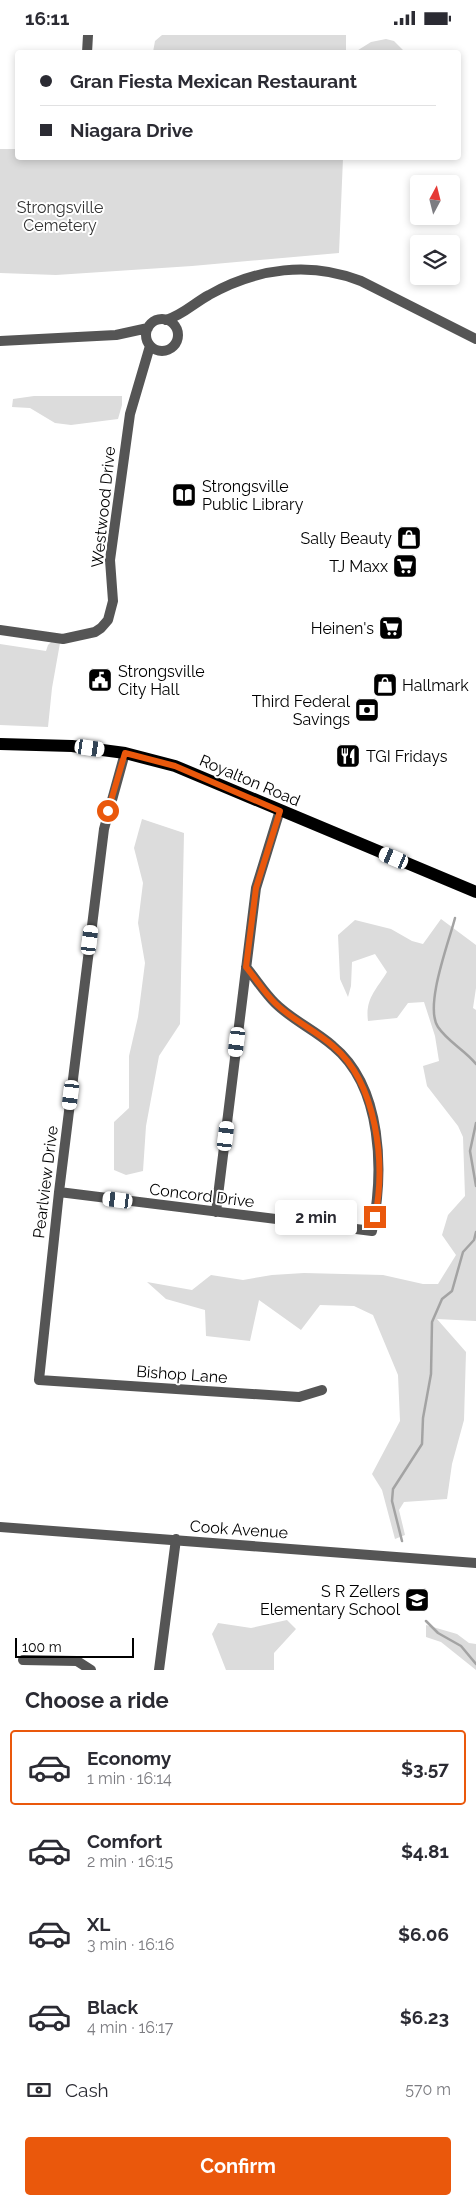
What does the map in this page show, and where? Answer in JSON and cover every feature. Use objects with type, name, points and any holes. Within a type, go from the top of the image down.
[{"type":"main road","name":"Royalton Road","points":[[0,744],[53,744],[125,753],[175,766],[476,891]]},
{"type":"street","points":[[87,50],[88,35]]},
{"type":"street","points":[[149,344],[146,336],[148,328],[154,321],[166,320],[189,309],[206,296],[237,281],[274,272],[306,269],[320,269],[361,281],[476,339]]},
{"type":"street","points":[[116,335],[149,344],[162,351],[172,347],[177,340],[189,309]]},
{"type":"street","points":[[166,320],[174,324],[178,334]]},
{"type":"street","points":[[0,341],[116,335],[148,328]]},
{"type":"street","name":"Westwood Drive","points":[[0,630],[62,639],[95,632],[108,620],[113,601],[110,560],[130,413],[143,375],[149,344]]},
{"type":"street","name":"Westwood Drive","points":[[143,375],[162,351]]},
{"type":"street","name":"Pearlview Drive","points":[[39,1380],[59,1192],[104,829],[125,753]]},
{"type":"street","points":[[216,1212],[256,888],[280,811]]},
{"type":"street","name":"Concord Drive","points":[[59,1192],[372,1231],[378,1202],[378,1159],[369,1098],[353,1068],[334,1046],[306,1028],[275,1003],[246,967]]},
{"type":"street","name":"Bishop Lane","points":[[39,1380],[299,1397],[322,1391]]},
{"type":"street","name":"Cook Avenue","points":[[0,1527],[476,1563]]},
{"type":"street","points":[[159,1670],[176,1539]]},
{"type":"street","points":[[22,1660],[77,1661],[91,1670]]},
{"type":"green space","points":[[162,35],[346,35],[346,50],[153,50],[155,41]]},
{"type":"green space","points":[[386,39],[394,41],[403,50],[358,50],[371,42]]},
{"type":"green space","name":"Strongsville Cemetery","points":[[0,149],[15,149],[15,160],[343,160],[339,253],[192,266],[56,275],[0,273]]},
{"type":"green space","points":[[34,396],[122,396],[122,405],[118,419],[71,425],[55,423],[30,408],[12,407],[13,399]]},
{"type":"green space","points":[[51,642],[60,643],[52,688],[48,727],[0,725],[0,644],[46,651]]},
{"type":"green space","points":[[142,819],[184,833],[180,1024],[159,1056],[146,1126],[143,1171],[126,1175],[114,1170],[114,1122],[129,1108],[129,1056],[138,1017],[145,963],[138,923],[143,883],[134,848]]},
{"type":"green space","points":[[441,919],[476,945],[476,988],[473,1008],[476,1010],[476,1321],[437,1319],[466,1352],[464,1420],[452,1464],[447,1499],[404,1502],[399,1510],[405,1535],[395,1539],[382,1490],[372,1474],[400,1421],[398,1375],[373,1315],[354,1306],[320,1305],[301,1330],[259,1300],[250,1341],[206,1336],[205,1310],[166,1299],[147,1282],[192,1290],[211,1275],[243,1280],[272,1275],[304,1273],[383,1275],[423,1284],[438,1284],[456,1255],[442,1235],[448,1215],[465,1196],[463,1137],[458,1126],[427,1086],[423,1066],[439,1061],[435,1036],[424,1002],[408,1003],[397,1018],[368,1021],[370,1001],[387,972],[375,954],[352,962],[351,986],[348,997],[340,979],[338,935],[355,920],[391,929],[412,941],[423,944]]},
{"type":"green space","points":[[287,1620],[296,1629],[274,1653],[274,1670],[226,1670],[212,1634],[218,1623],[251,1628]]},
{"type":"green space","points":[[426,1625],[457,1634],[469,1643],[476,1644],[476,1670],[441,1642],[426,1637]]},
{"type":"waterway","points":[[455,918],[439,974],[434,1004],[434,1017],[442,1032],[476,1064]]},
{"type":"waterway","points":[[476,1123],[470,1151],[476,1186]]},
{"type":"waterway","points":[[402,1541],[392,1501],[393,1489],[422,1444],[423,1418],[431,1374],[432,1322],[442,1299],[452,1291],[463,1252],[474,1240],[476,1232]]},
{"type":"waterway","points":[[426,1621],[438,1633],[461,1646],[476,1664]]},
{"type":"place","name":"Strongsville Public Library","points":[[184,495]]},
{"type":"place","name":"Sally Beauty","points":[[409,538]]},
{"type":"place","name":"TJ Maxx","points":[[405,566]]},
{"type":"place","name":"Heinen's","points":[[391,628]]},
{"type":"place","name":"Strongsville City Hall","points":[[100,680]]},
{"type":"place","name":"Hallmark","points":[[385,685]]},
{"type":"place","name":"Third Federal Savings","points":[[367,710]]},
{"type":"place","name":"TGI Fridays","points":[[348,756]]},
{"type":"place","name":"S R Zellers Elementary School","points":[[417,1600]]},
{"type":"route","points":[[108,811],[125,753],[175,766],[280,811],[256,888],[246,967],[275,1003],[306,1028],[334,1046],[353,1068],[369,1098],[378,1159],[378,1202],[375,1217]]}]
